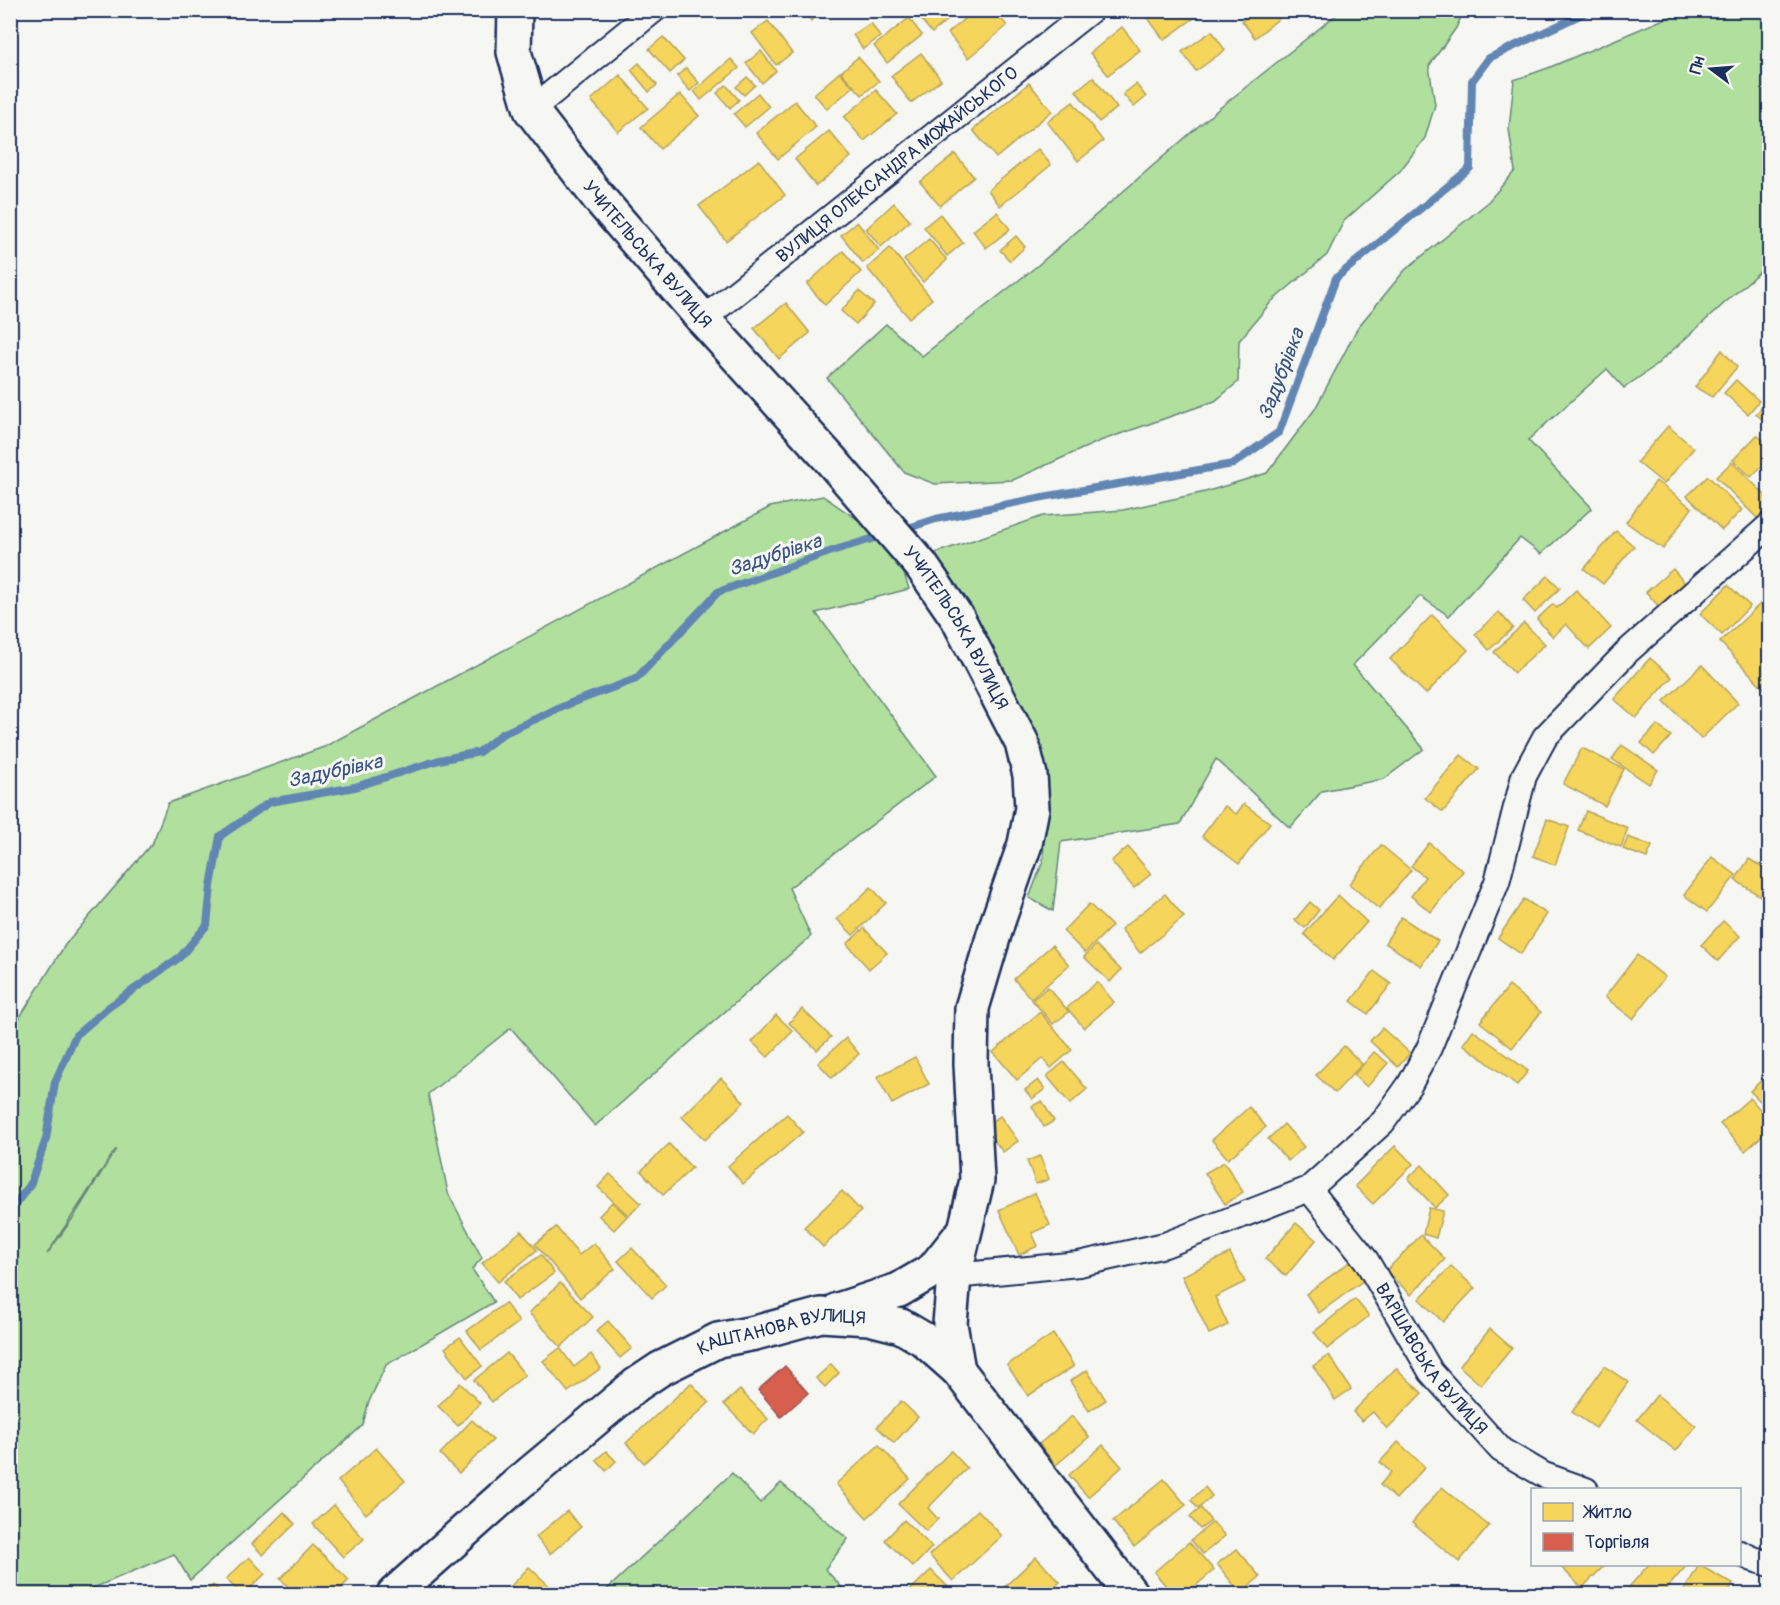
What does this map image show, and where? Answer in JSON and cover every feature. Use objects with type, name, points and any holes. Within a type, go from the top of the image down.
[{"type":"main road","name":"УЧИТЕЛЬСЬКА ВУЛИЦЯ","points":[[515,10],[514,52],[531,110],[598,197],[921,565],[958,619],[1022,743],[1030,775],[1032,808],[1025,844],[998,921],[972,1008],[971,1064],[977,1180],[954,1276],[950,1324],[958,1370]]},
{"type":"main road","points":[[821,1315],[899,1290],[933,1270],[965,1230]]},
{"type":"main road","name":"КАШТАНОВА ВУЛИЦЯ","points":[[394,1594],[514,1487],[644,1379],[718,1340],[755,1333],[821,1315],[869,1318],[901,1326],[923,1339],[958,1370],[1131,1594]]},
{"type":"street","points":[[531,110],[654,10]]},
{"type":"street","name":"ВУЛИЦЯ ОЛЕКСАНДРА МОЖАЙСЬКОГО","points":[[703,319],[1091,10]]},
{"type":"street","points":[[954,1276],[1079,1264],[1165,1245],[1309,1189],[1383,1122],[1410,1084],[1429,1048],[1497,882],[1524,776],[1545,737],[1628,651],[1770,525]]},
{"type":"street","name":"ВАРШАВСЬКА ВУЛИЦЯ","points":[[1309,1189],[1366,1260],[1431,1372],[1501,1450],[1544,1474],[1581,1488]]},
{"type":"street","points":[[1741,1553],[1770,1564]]},
{"type":"green space","points":[[1341,11],[1464,11],[1456,28],[1429,66],[1435,105],[1425,138],[1400,171],[1344,221],[1327,255],[1271,302],[1239,341],[1238,382],[1215,401],[1100,441],[1013,480],[935,484],[904,472],[827,378],[886,324],[922,356],[1037,266],[1216,111]]},
{"type":"green space","points":[[1683,11],[1769,11],[1769,266],[1768,264],[1655,366],[1624,388],[1607,369],[1528,440],[1592,508],[1541,554],[1520,538],[1449,616],[1420,596],[1353,665],[1424,749],[1384,779],[1322,791],[1290,828],[1216,759],[1180,824],[1061,842],[1053,911],[1029,898],[1043,861],[1045,811],[924,557],[1043,516],[1123,510],[1205,492],[1267,473],[1315,409],[1358,327],[1405,270],[1486,204],[1515,171],[1509,129],[1514,80]]},
{"type":"green space","points":[[823,496],[861,522],[899,558],[909,589],[816,613],[936,776],[789,888],[811,936],[595,1126],[511,1028],[428,1094],[448,1193],[482,1258],[472,1269],[494,1302],[386,1365],[368,1404],[363,1425],[190,1580],[174,1554],[91,1589],[92,1594],[11,1594],[10,1033],[65,945],[153,842],[168,803],[324,747],[770,507]],"holes":[[[116,1149],[73,1218],[47,1254]]]},
{"type":"green space","points":[[732,1473],[760,1503],[781,1483],[848,1539],[825,1569],[848,1594],[602,1594]]},
{"type":"building: Житло","points":[[803,10],[824,10],[811,21]]},
{"type":"building: Житло","points":[[913,10],[959,10],[932,33]]},
{"type":"building: Житло","points":[[974,10],[994,10],[1007,26],[968,58],[948,33]]},
{"type":"building: Житло","points":[[1142,10],[1205,10],[1164,40]]},
{"type":"building: Житло","points":[[1255,10],[1289,10],[1255,38],[1242,21]]},
{"type":"building: Житло","points":[[909,18],[922,35],[887,63],[874,46]]},
{"type":"building: Житло","points":[[768,21],[792,53],[776,65],[752,33]]},
{"type":"building: Житло","points":[[871,23],[880,37],[863,49],[853,35]]},
{"type":"building: Житло","points":[[1122,27],[1140,50],[1108,75],[1090,53]]},
{"type":"building: Житло","points":[[1212,31],[1225,50],[1196,71],[1182,52]]},
{"type":"building: Житло","points":[[663,37],[684,60],[670,73],[649,49]]},
{"type":"building: Житло","points":[[761,51],[776,71],[762,83],[746,63]]},
{"type":"building: Житло","points":[[921,53],[941,80],[911,103],[891,76]]},
{"type":"building: Житло","points":[[858,57],[879,81],[862,95],[841,72]]},
{"type":"building: Житло","points":[[731,59],[739,68],[701,100],[694,91]]},
{"type":"building: Житло","points":[[639,63],[657,85],[649,92],[631,70]]},
{"type":"building: Житло","points":[[686,68],[699,83],[690,91],[677,76]]},
{"type":"building: Житло","points":[[840,72],[853,87],[827,109],[814,94]]},
{"type":"building: Житло","points":[[620,75],[648,108],[618,132],[591,100]]},
{"type":"building: Житло","points":[[747,77],[755,85],[744,95],[736,87]]},
{"type":"building: Житло","points":[[1093,77],[1117,108],[1099,122],[1076,91]]},
{"type":"building: Житло","points":[[1029,83],[1052,111],[996,158],[973,130]]},
{"type":"building: Житло","points":[[1136,84],[1146,97],[1134,107],[1123,94]]},
{"type":"building: Житло","points":[[726,85],[739,100],[730,108],[717,93]]},
{"type":"building: Житло","points":[[876,90],[897,114],[864,141],[844,117]]},
{"type":"building: Житло","points":[[758,93],[769,107],[745,127],[734,114]]},
{"type":"building: Житло","points":[[680,94],[699,116],[660,149],[641,127]]},
{"type":"building: Житло","points":[[795,101],[816,127],[778,159],[756,133]]},
{"type":"building: Житло","points":[[1073,102],[1103,141],[1078,161],[1047,122]]},
{"type":"building: Житло","points":[[829,131],[851,157],[816,186],[795,159]]},
{"type":"building: Житло","points":[[1038,149],[1051,165],[1000,206],[988,190]]},
{"type":"building: Житло","points":[[955,154],[974,177],[940,206],[920,182]]},
{"type":"building: Житло","points":[[759,160],[785,195],[726,241],[699,206]]},
{"type":"building: Житло","points":[[894,203],[910,221],[881,247],[866,229]]},
{"type":"building: Житло","points":[[997,212],[1010,229],[986,248],[973,231]]},
{"type":"building: Житло","points":[[940,214],[963,243],[947,256],[924,227]]},
{"type":"building: Житло","points":[[857,222],[879,250],[863,263],[841,235]]},
{"type":"building: Житло","points":[[1016,236],[1025,247],[1010,261],[1000,250]]},
{"type":"building: Житло","points":[[929,239],[947,260],[923,282],[904,260]]},
{"type":"building: Житло","points":[[890,248],[932,299],[909,318],[867,268]]},
{"type":"building: Житло","points":[[843,251],[861,272],[825,305],[807,284]]},
{"type":"building: Житло","points":[[859,291],[874,304],[856,324],[841,311]]},
{"type":"building: Житло","points":[[786,303],[810,333],[779,359],[754,328]]},
{"type":"building: Житло","points":[[1722,350],[1737,367],[1712,397],[1695,387]]},
{"type":"building: Житло","points":[[1736,380],[1759,401],[1748,414],[1724,393]]},
{"type":"building: Житло","points":[[1770,398],[1770,426],[1756,414]]},
{"type":"building: Житло","points":[[1668,426],[1694,448],[1664,484],[1637,462]]},
{"type":"building: Житло","points":[[1757,435],[1770,446],[1770,458],[1751,477],[1733,460]]},
{"type":"building: Житло","points":[[1732,462],[1770,500],[1770,511],[1760,521],[1716,477]]},
{"type":"building: Житло","points":[[1708,476],[1742,510],[1722,530],[1687,496]]},
{"type":"building: Житло","points":[[1656,481],[1692,508],[1663,549],[1626,522]]},
{"type":"building: Житло","points":[[1616,531],[1634,546],[1603,584],[1584,569]]},
{"type":"building: Житло","points":[[1673,569],[1687,586],[1661,609],[1646,592]]},
{"type":"building: Житло","points":[[1548,576],[1560,588],[1535,613],[1523,600]]},
{"type":"building: Житло","points":[[1728,585],[1750,606],[1722,635],[1700,614]]},
{"type":"building: Житло","points":[[1576,590],[1611,628],[1589,649],[1566,624],[1553,637],[1537,619],[1553,604],[1557,608]]},
{"type":"building: Житло","points":[[1762,602],[1770,610],[1770,695],[1720,642]]},
{"type":"building: Житло","points":[[1499,612],[1513,628],[1489,650],[1475,634]]},
{"type":"building: Житло","points":[[1432,615],[1468,650],[1426,694],[1390,659]]},
{"type":"building: Житло","points":[[1524,623],[1545,644],[1514,673],[1494,652]]},
{"type":"building: Житло","points":[[1650,658],[1672,677],[1636,718],[1614,699]]},
{"type":"building: Житло","points":[[1702,665],[1738,703],[1701,739],[1664,701]]},
{"type":"building: Житло","points":[[1657,725],[1671,736],[1654,755],[1641,743]]},
{"type":"building: Житло","points":[[1622,745],[1658,770],[1649,784],[1612,759]]},
{"type":"building: Житло","points":[[1582,748],[1624,769],[1605,806],[1563,784]]},
{"type":"building: Житло","points":[[1461,755],[1479,769],[1443,812],[1425,798]]},
{"type":"building: Житло","points":[[1244,804],[1270,823],[1239,864],[1202,836],[1225,806],[1236,814]]},
{"type":"building: Житло","points":[[1586,811],[1628,828],[1621,847],[1578,830]]},
{"type":"building: Житло","points":[[1547,819],[1569,827],[1555,865],[1533,856]]},
{"type":"building: Житло","points":[[1628,837],[1652,846],[1647,858],[1623,849]]},
{"type":"building: Житло","points":[[1429,843],[1463,871],[1431,912],[1411,896],[1425,877],[1411,866]]},
{"type":"building: Житло","points":[[1381,845],[1411,870],[1379,909],[1349,884]]},
{"type":"building: Житло","points":[[1128,847],[1151,874],[1134,888],[1111,861]]},
{"type":"building: Житло","points":[[1712,857],[1736,875],[1707,912],[1684,895]]},
{"type":"building: Житло","points":[[1749,859],[1770,872],[1770,891],[1765,899],[1735,880]]},
{"type":"building: Житло","points":[[871,887],[886,903],[853,935],[837,919]]},
{"type":"building: Житло","points":[[1165,894],[1184,917],[1140,953],[1121,929]]},
{"type":"building: Житло","points":[[1338,895],[1367,922],[1333,960],[1304,934]]},
{"type":"building: Житло","points":[[1524,899],[1547,914],[1521,954],[1498,938]]},
{"type":"building: Житло","points":[[1310,902],[1319,910],[1305,928],[1295,920]]},
{"type":"building: Житло","points":[[1089,904],[1112,926],[1085,953],[1063,931]]},
{"type":"building: Житло","points":[[1401,917],[1438,941],[1421,966],[1385,943]]},
{"type":"building: Житло","points":[[1723,921],[1740,936],[1718,961],[1701,945]]},
{"type":"building: Житло","points":[[864,928],[887,953],[869,969],[847,944]]},
{"type":"building: Житло","points":[[1052,945],[1069,965],[1031,999],[1014,979]]},
{"type":"building: Житло","points":[[1096,945],[1121,970],[1110,982],[1084,957]]},
{"type":"building: Житло","points":[[1637,955],[1665,977],[1633,1019],[1605,997]]},
{"type":"building: Житло","points":[[1374,971],[1391,984],[1368,1014],[1351,1001]]},
{"type":"building: Житло","points":[[1097,982],[1114,1002],[1084,1028],[1067,1008]]},
{"type":"building: Житло","points":[[1509,986],[1541,1012],[1512,1048],[1480,1022]]},
{"type":"building: Житло","points":[[1048,987],[1069,1012],[1053,1024],[1032,1000]]},
{"type":"building: Житло","points":[[1770,989],[1770,1006],[1761,999]]},
{"type":"building: Житло","points":[[802,1009],[831,1037],[817,1050],[789,1023]]},
{"type":"building: Житло","points":[[1040,1012],[1072,1050],[1051,1068],[1043,1058],[1017,1080],[993,1052]]},
{"type":"building: Житло","points":[[776,1015],[793,1031],[768,1057],[752,1042]]},
{"type":"building: Житло","points":[[1382,1028],[1410,1053],[1398,1067],[1370,1041]]},
{"type":"building: Житло","points":[[1473,1030],[1528,1071],[1517,1085],[1463,1044]]},
{"type":"building: Житло","points":[[846,1038],[859,1054],[832,1078],[818,1063]]},
{"type":"building: Житло","points":[[1344,1046],[1362,1064],[1335,1093],[1316,1075]]},
{"type":"building: Житло","points":[[1374,1052],[1388,1063],[1367,1087],[1354,1075]]},
{"type":"building: Житло","points":[[915,1057],[929,1084],[892,1104],[877,1077]]},
{"type":"building: Житло","points":[[1064,1062],[1087,1089],[1070,1104],[1047,1076]]},
{"type":"building: Житло","points":[[1770,1072],[1770,1103],[1766,1107],[1750,1091]]},
{"type":"building: Житло","points":[[721,1078],[744,1102],[705,1140],[682,1117]]},
{"type":"building: Житло","points":[[1038,1080],[1045,1089],[1032,1099],[1025,1090]]},
{"type":"building: Житло","points":[[1750,1098],[1770,1121],[1770,1129],[1745,1151],[1720,1124]]},
{"type":"building: Житло","points":[[1042,1101],[1054,1121],[1044,1127],[1032,1106]]},
{"type":"building: Житло","points":[[1249,1107],[1266,1127],[1228,1159],[1212,1140]]},
{"type":"building: Житло","points":[[787,1114],[803,1132],[743,1184],[728,1166]]},
{"type":"building: Житло","points":[[1000,1116],[1018,1141],[1003,1152],[984,1127]]},
{"type":"building: Житло","points":[[1284,1124],[1304,1147],[1288,1161],[1268,1139]]},
{"type":"building: Житло","points":[[669,1144],[692,1168],[663,1195],[641,1171]]},
{"type":"building: Житло","points":[[1395,1146],[1413,1164],[1373,1204],[1355,1186]]},
{"type":"building: Житло","points":[[1040,1156],[1049,1179],[1036,1184],[1027,1161]]},
{"type":"building: Житло","points":[[1224,1162],[1243,1192],[1225,1204],[1205,1173]]},
{"type":"building: Житло","points":[[1422,1165],[1449,1195],[1435,1208],[1408,1178]]},
{"type":"building: Житло","points":[[610,1174],[641,1203],[629,1216],[598,1187]]},
{"type":"building: Житло","points":[[842,1191],[861,1211],[823,1247],[804,1227]]},
{"type":"building: Житло","points":[[1035,1193],[1050,1225],[1032,1233],[1038,1246],[1019,1255],[999,1210]]},
{"type":"building: Житло","points":[[612,1202],[627,1216],[614,1230],[599,1216]]},
{"type":"building: Житло","points":[[1429,1208],[1443,1211],[1436,1238],[1423,1234]]},
{"type":"building: Житло","points":[[1296,1223],[1316,1240],[1286,1276],[1265,1259]]},
{"type":"building: Житло","points":[[556,1227],[579,1255],[594,1243],[615,1269],[580,1298],[535,1244]]},
{"type":"building: Житло","points":[[521,1231],[537,1250],[498,1282],[482,1263]]},
{"type":"building: Житло","points":[[1421,1235],[1445,1259],[1411,1295],[1386,1271]]},
{"type":"building: Житло","points":[[632,1248],[666,1285],[652,1298],[618,1261]]},
{"type":"building: Житло","points":[[1230,1253],[1245,1282],[1215,1297],[1228,1325],[1209,1334],[1182,1276]]},
{"type":"building: Житло","points":[[541,1255],[554,1273],[517,1300],[504,1281]]},
{"type":"building: Житло","points":[[1351,1261],[1364,1280],[1319,1313],[1306,1294]]},
{"type":"building: Житло","points":[[1451,1266],[1475,1288],[1443,1322],[1419,1299]]},
{"type":"building: Житло","points":[[560,1283],[593,1317],[561,1347],[529,1313]]},
{"type":"building: Житло","points":[[1355,1299],[1369,1316],[1327,1349],[1314,1332]]},
{"type":"building: Житло","points":[[505,1303],[519,1322],[481,1350],[467,1331]]},
{"type":"building: Житло","points":[[608,1321],[632,1348],[620,1358],[596,1331]]},
{"type":"building: Житло","points":[[1490,1329],[1512,1348],[1481,1385],[1459,1366]]},
{"type":"building: Житло","points":[[1053,1334],[1074,1366],[1028,1396],[1007,1365]]},
{"type":"building: Житло","points":[[460,1337],[482,1366],[467,1378],[445,1348]]},
{"type":"building: Житло","points":[[560,1348],[574,1367],[591,1354],[601,1368],[568,1392],[543,1361]]},
{"type":"building: Житло","points":[[507,1353],[525,1375],[492,1402],[474,1380]]},
{"type":"building: Житло","points":[[1329,1355],[1351,1389],[1335,1400],[1313,1366]]},
{"type":"building: Житло","points":[[831,1364],[839,1373],[825,1387],[816,1378]]},
{"type":"building: Житло","points":[[1604,1366],[1628,1382],[1596,1428],[1572,1412]]},
{"type":"building: Житло","points":[[1396,1368],[1422,1393],[1387,1429],[1373,1412],[1362,1421],[1353,1412]]},
{"type":"building: Житло","points":[[1087,1370],[1106,1400],[1089,1411],[1070,1381]]},
{"type":"building: Житло","points":[[460,1383],[480,1403],[458,1426],[438,1406]]},
{"type":"building: Житло","points":[[691,1383],[709,1403],[644,1463],[626,1443]]},
{"type":"building: Житло","points":[[740,1390],[768,1419],[753,1434],[724,1404]]},
{"type":"building: Житло","points":[[1657,1395],[1696,1426],[1676,1451],[1637,1420]]},
{"type":"building: Житло","points":[[901,1401],[918,1417],[894,1443],[877,1427]]},
{"type":"building: Житло","points":[[1072,1416],[1089,1437],[1056,1465],[1039,1444]]},
{"type":"building: Житло","points":[[472,1420],[493,1440],[459,1473],[440,1454]]},
{"type":"building: Житло","points":[[1398,1442],[1425,1467],[1396,1499],[1380,1485],[1391,1472],[1380,1462]]},
{"type":"building: Житло","points":[[879,1445],[910,1479],[867,1518],[836,1484]]},
{"type":"building: Житло","points":[[1103,1445],[1122,1467],[1088,1497],[1069,1475]]},
{"type":"building: Житло","points":[[376,1448],[405,1481],[366,1514],[338,1481]]},
{"type":"building: Житло","points":[[606,1451],[616,1461],[606,1471],[596,1460]]},
{"type":"building: Житло","points":[[951,1451],[967,1468],[928,1508],[938,1519],[926,1531],[898,1504]]},
{"type":"building: Житло","points":[[1164,1479],[1186,1505],[1134,1547],[1113,1521]]},
{"type":"building: Житло","points":[[1205,1487],[1212,1496],[1198,1509],[1191,1500]]},
{"type":"building: Житло","points":[[1442,1487],[1489,1526],[1459,1562],[1412,1523]]},
{"type":"building: Житло","points":[[334,1505],[364,1539],[343,1557],[313,1524]]},
{"type":"building: Житло","points":[[1201,1508],[1211,1521],[1200,1529],[1190,1517]]},
{"type":"building: Житло","points":[[978,1510],[1002,1536],[953,1581],[929,1555]]},
{"type":"building: Житло","points":[[567,1511],[581,1527],[550,1554],[536,1537]]},
{"type":"building: Житло","points":[[284,1512],[295,1524],[263,1555],[252,1544]]},
{"type":"building: Житло","points":[[904,1520],[932,1547],[913,1567],[885,1540]]},
{"type":"building: Житло","points":[[1213,1522],[1225,1536],[1203,1554],[1191,1540]]},
{"type":"building: Житло","points":[[1189,1542],[1214,1570],[1186,1594],[1173,1594],[1154,1572]]},
{"type":"building: Житло","points":[[313,1545],[349,1580],[335,1594],[296,1594],[280,1579]]},
{"type":"building: Житло","points":[[1237,1549],[1260,1577],[1240,1593],[1217,1564]]},
{"type":"building: Житло","points":[[249,1557],[265,1574],[244,1594],[241,1594],[226,1579]]},
{"type":"building: Житло","points":[[1036,1557],[1060,1582],[1047,1594],[997,1594]]},
{"type":"building: Житло","points":[[1560,1566],[1604,1566],[1582,1588]]},
{"type":"building: Житло","points":[[1647,1566],[1686,1566],[1662,1594],[1623,1594]]},
{"type":"building: Житло","points":[[1698,1566],[1733,1584],[1728,1594],[1682,1594]]},
{"type":"building: Житло","points":[[529,1567],[558,1594],[520,1594],[511,1586]]},
{"type":"building: Житло","points":[[931,1570],[955,1594],[906,1594]]},
{"type":"building: Житло","points":[[213,1585],[223,1594],[203,1594]]},
{"type":"building: Торгівля","points":[[785,1366],[808,1393],[781,1417],[758,1390]]},
{"type":"waterway","name":"Задубрівка","points":[[902,530],[936,519],[1043,497],[1233,464],[1279,432],[1336,278],[1470,168],[1472,81],[1489,58],[1591,10]]},
{"type":"waterway","name":"Задубрівка","points":[[10,1211],[30,1185],[46,1139],[55,1082],[76,1035],[109,1007],[180,957],[207,925],[220,836],[270,802],[355,787],[439,760],[479,752],[502,734],[571,703],[636,679],[718,592],[835,550],[885,535]]}]
